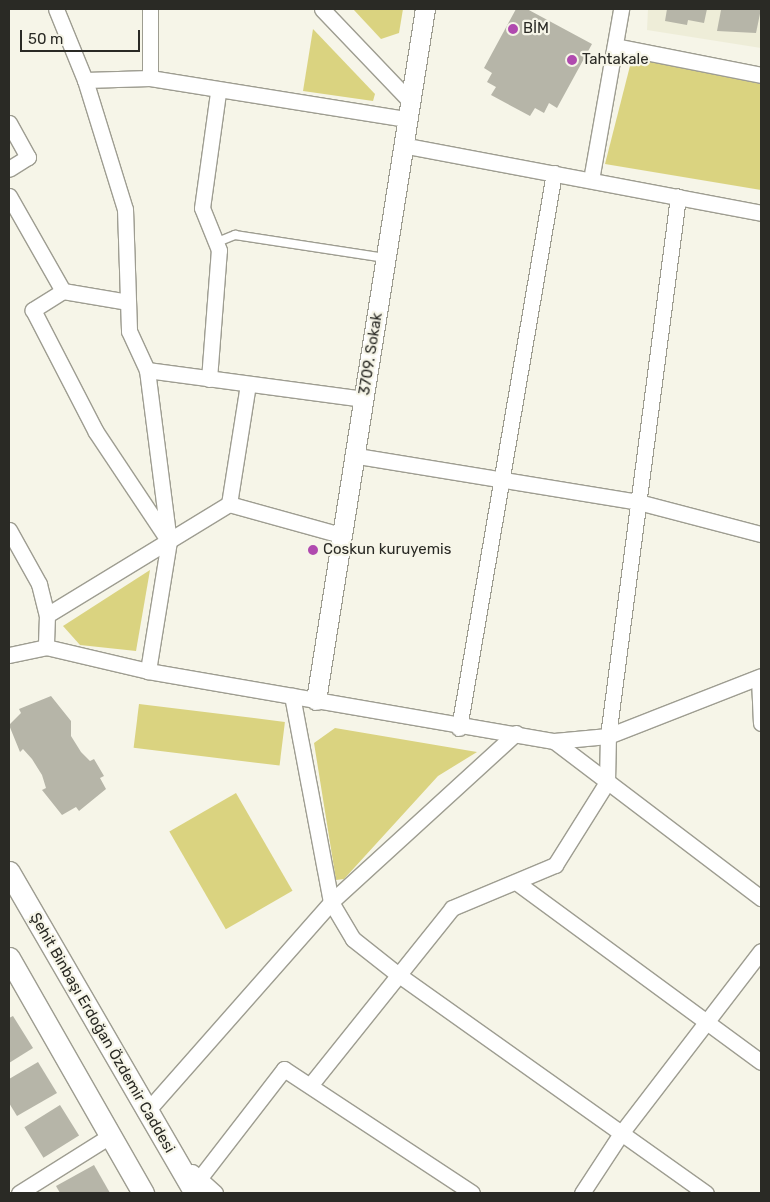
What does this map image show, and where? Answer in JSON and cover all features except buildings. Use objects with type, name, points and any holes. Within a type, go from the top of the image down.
[{"type":"main road","name":"Şehit Binbaşı Erdoğan Özdemir Caddesi","points":[[9,872],[172,1153],[197,1186]]},
{"type":"main road","points":[[9,958],[143,1193]]},
{"type":"street","points":[[56,9],[85,80],[125,209],[129,330],[147,370],[168,541],[148,671]]},
{"type":"street","points":[[150,9],[150,78]]},
{"type":"street","points":[[322,9],[408,110]]},
{"type":"street","name":"3709. Sokak","points":[[316,700],[341,535],[358,456],[364,399],[402,144],[425,9]]},
{"type":"street","points":[[591,180],[621,9]]},
{"type":"street","points":[[615,46],[761,75]]},
{"type":"street","points":[[85,80],[150,78],[218,92],[408,110]]},
{"type":"street","points":[[209,379],[219,250],[202,208],[218,92]]},
{"type":"street","points":[[9,123],[28,157],[9,169]]},
{"type":"street","points":[[402,144],[761,213]]},
{"type":"street","points":[[459,728],[554,173]]},
{"type":"street","points":[[9,196],[63,291]]},
{"type":"street","points":[[312,1083],[396,974],[452,908],[555,865],[607,782],[608,736],[678,197]]},
{"type":"street","points":[[128,302],[63,291],[33,310],[96,432],[168,541]]},
{"type":"street","points":[[147,370],[364,399]]},
{"type":"street","points":[[229,504],[248,384]]},
{"type":"street","points":[[358,456],[500,481],[638,502],[761,534]]},
{"type":"street","points":[[47,615],[229,504],[341,535]]},
{"type":"street","points":[[9,530],[40,584],[47,615],[46,647]]},
{"type":"street","points":[[9,655],[46,647],[148,671],[316,700],[459,728],[516,733],[554,741],[608,736],[760,678],[761,722]]},
{"type":"street","points":[[292,696],[331,902],[353,939],[396,974],[706,1193]]},
{"type":"street","points":[[147,1111],[331,902],[516,733]]},
{"type":"street","points":[[554,741],[761,898]]},
{"type":"street","points":[[516,882],[761,1062]]},
{"type":"street","points":[[582,1193],[622,1132],[761,951]]},
{"type":"street","points":[[215,1193],[197,1186],[284,1069],[312,1083],[472,1193]]},
{"type":"street","points":[[19,1193],[110,1136]]},
{"type":"lane","points":[[215,243],[235,235],[385,258]]},
{"type":"shaded area","points":[[353,9],[403,9],[399,33],[381,39]]},
{"type":"shaded area","points":[[648,9],[761,9],[761,48],[647,30]]},
{"type":"shaded area","points":[[313,29],[375,94],[373,101],[303,91]]},
{"type":"shaded area","points":[[632,58],[761,84],[761,190],[605,164]]},
{"type":"shaded area","points":[[150,570],[136,651],[80,645],[63,626]]},
{"type":"shaded area","points":[[139,704],[285,722],[280,766],[134,748]]},
{"type":"shaded area","points":[[335,728],[477,752],[438,776],[344,879],[336,880],[314,743]]},
{"type":"shaded area","points":[[236,793],[292,891],[226,929],[169,832]]},
{"type":"place","name":"BİM","points":[[513,29]]},
{"type":"place","name":"Tahtakale","points":[[572,60]]},
{"type":"place","name":"Coskun kuruyemis","points":[[313,550]]}]
